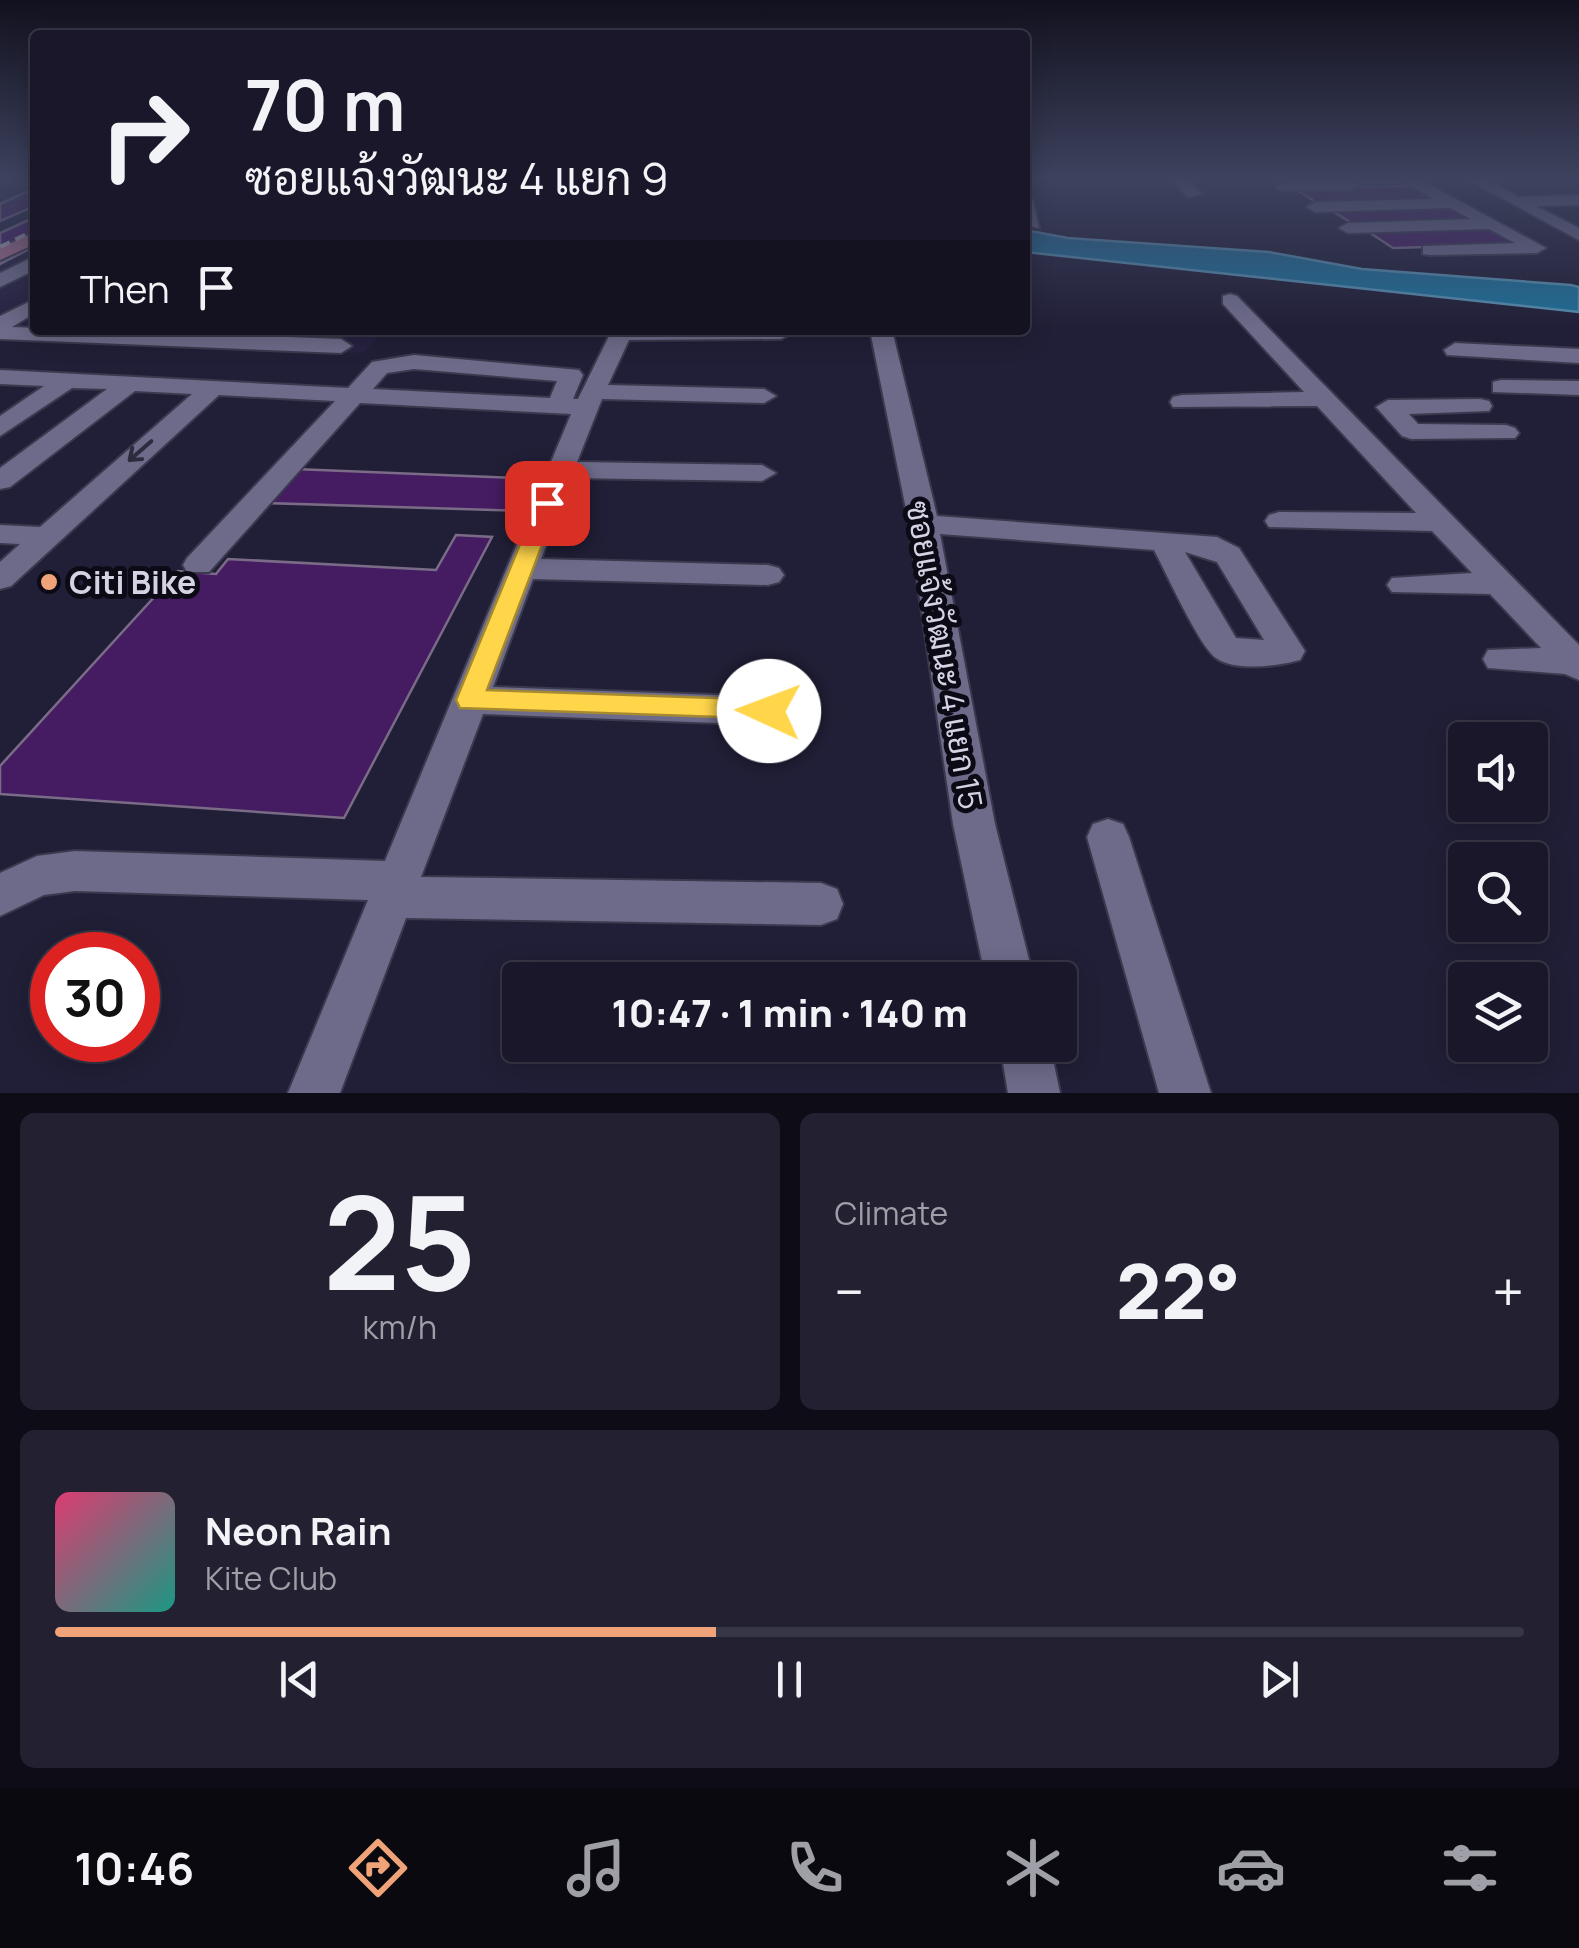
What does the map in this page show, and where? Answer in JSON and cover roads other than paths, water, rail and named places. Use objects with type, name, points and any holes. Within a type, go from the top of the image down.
[{"type":"main road","points":[[0,255],[30,240]]},
{"type":"street","points":[[1348,228],[1374,246]]},
{"type":"street","points":[[1429,250],[1537,248],[1501,228]]},
{"type":"street","points":[[0,281],[30,268]]},
{"type":"street","points":[[0,290],[30,303]]},
{"type":"street","points":[[1230,300],[1337,408],[1496,584],[1577,664]]},
{"type":"street","points":[[0,329],[30,306]]},
{"type":"street","points":[[0,329],[30,330]]},
{"type":"street","points":[[129,335],[341,346]]},
{"type":"street","points":[[314,1093],[561,470],[579,401],[620,335]]},
{"type":"street","name":"ซอยแจ้งวัฒนะ 4 แยก 15","points":[[882,335],[924,524],[974,824],[1006,962]]},
{"type":"street","points":[[1456,350],[1579,356]]},
{"type":"street","points":[[198,564],[380,367],[414,362],[571,375],[579,401]]},
{"type":"street","points":[[0,377],[579,401],[764,396]]},
{"type":"street","points":[[0,428],[68,380]]},
{"type":"street","points":[[0,481],[131,383]]},
{"type":"street","points":[[1501,387],[1579,388]]},
{"type":"street","points":[[0,579],[43,536],[214,388]]},
{"type":"street","points":[[1182,402],[1337,408],[1396,418]]},
{"type":"street","points":[[1480,406],[1388,406],[1411,430],[1506,433]]},
{"type":"street","points":[[561,470],[762,473]]},
{"type":"street","points":[[1279,521],[1440,522]]},
{"type":"street","points":[[924,524],[1166,543]]},
{"type":"street","points":[[0,534],[43,536]]},
{"type":"street","points":[[520,570],[768,575]]},
{"type":"street","points":[[1402,585],[1496,584]]},
{"type":"street","points":[[1500,659],[1577,664]]},
{"type":"street","points":[[469,700],[769,711]]},
{"type":"street","points":[[1108,836],[1184,1093]]},
{"type":"street","points":[[0,896],[37,876],[75,871],[393,889],[821,904]]},
{"type":"street","points":[[1028,1062],[1034,1093]]},
{"type":"water","points":[[1030,231],[1068,238],[1269,252],[1362,269],[1571,285],[1579,287],[1579,312],[1030,253]]},
{"type":"railway","points":[[0,247],[30,232]]},
{"type":"place","name":"Citi Bike","points":[[49,582]]}]
